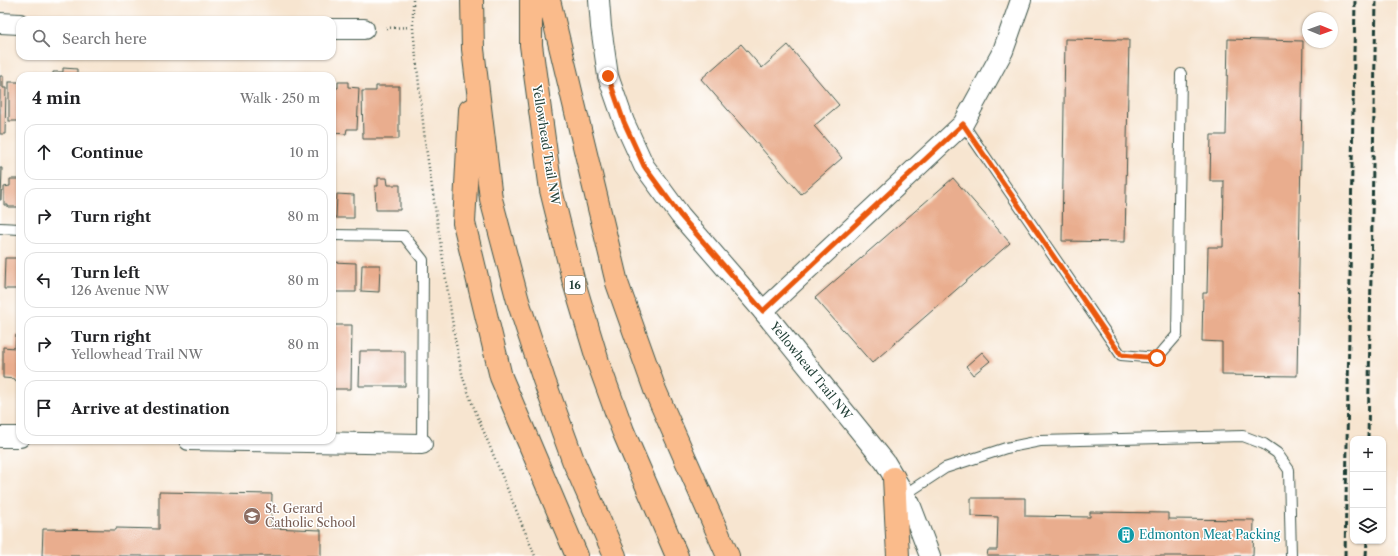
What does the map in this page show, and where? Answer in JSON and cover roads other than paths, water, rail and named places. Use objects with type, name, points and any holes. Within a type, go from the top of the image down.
[{"type":"highway","points":[[472,0],[473,49],[464,223],[501,377],[577,556]]},
{"type":"highway","name":"Yellowhead Trail NW","points":[[531,0],[531,45],[551,190],[573,279],[598,362],[623,431],[677,556]]},
{"type":"highway","points":[[549,0],[617,283],[655,390],[727,551]]},
{"type":"highway","points":[[473,49],[491,199],[518,301],[544,380],[573,460],[615,556]]},
{"type":"highway","points":[[898,556],[899,487]]},
{"type":"street","name":"Yellowhead Trail NW","points":[[599,0],[608,76],[624,122],[644,166],[680,215],[763,311],[880,456],[910,504],[930,556]]},
{"type":"street","points":[[763,311],[963,124],[1003,51],[1021,0]]},
{"type":"street","points":[[0,23],[16,24]]},
{"type":"street","points":[[336,29],[364,29]]},
{"type":"street","points":[[0,437],[16,437]]},
{"type":"street","points":[[336,443],[422,444]]},
{"type":"lane","points":[[963,124],[1121,355],[1157,358],[1177,336],[1181,74]]},
{"type":"lane","points":[[0,228],[16,229]]},
{"type":"lane","points":[[336,235],[404,236],[424,260],[422,444]]},
{"type":"lane","points":[[899,487],[945,468],[1006,448],[1040,441],[1243,436],[1264,444],[1277,453],[1289,470],[1291,556]]},
{"type":"railway","points":[[1345,556],[1355,0]]},
{"type":"railway","points":[[1368,436],[1376,0]]},
{"type":"railway","points":[[1366,556],[1367,544]]},
{"type":"place","name":"St. Gerard Catholic School","points":[[252,516]]},
{"type":"place","name":"Edmonton Meat Packing","points":[[1126,535]]}]
